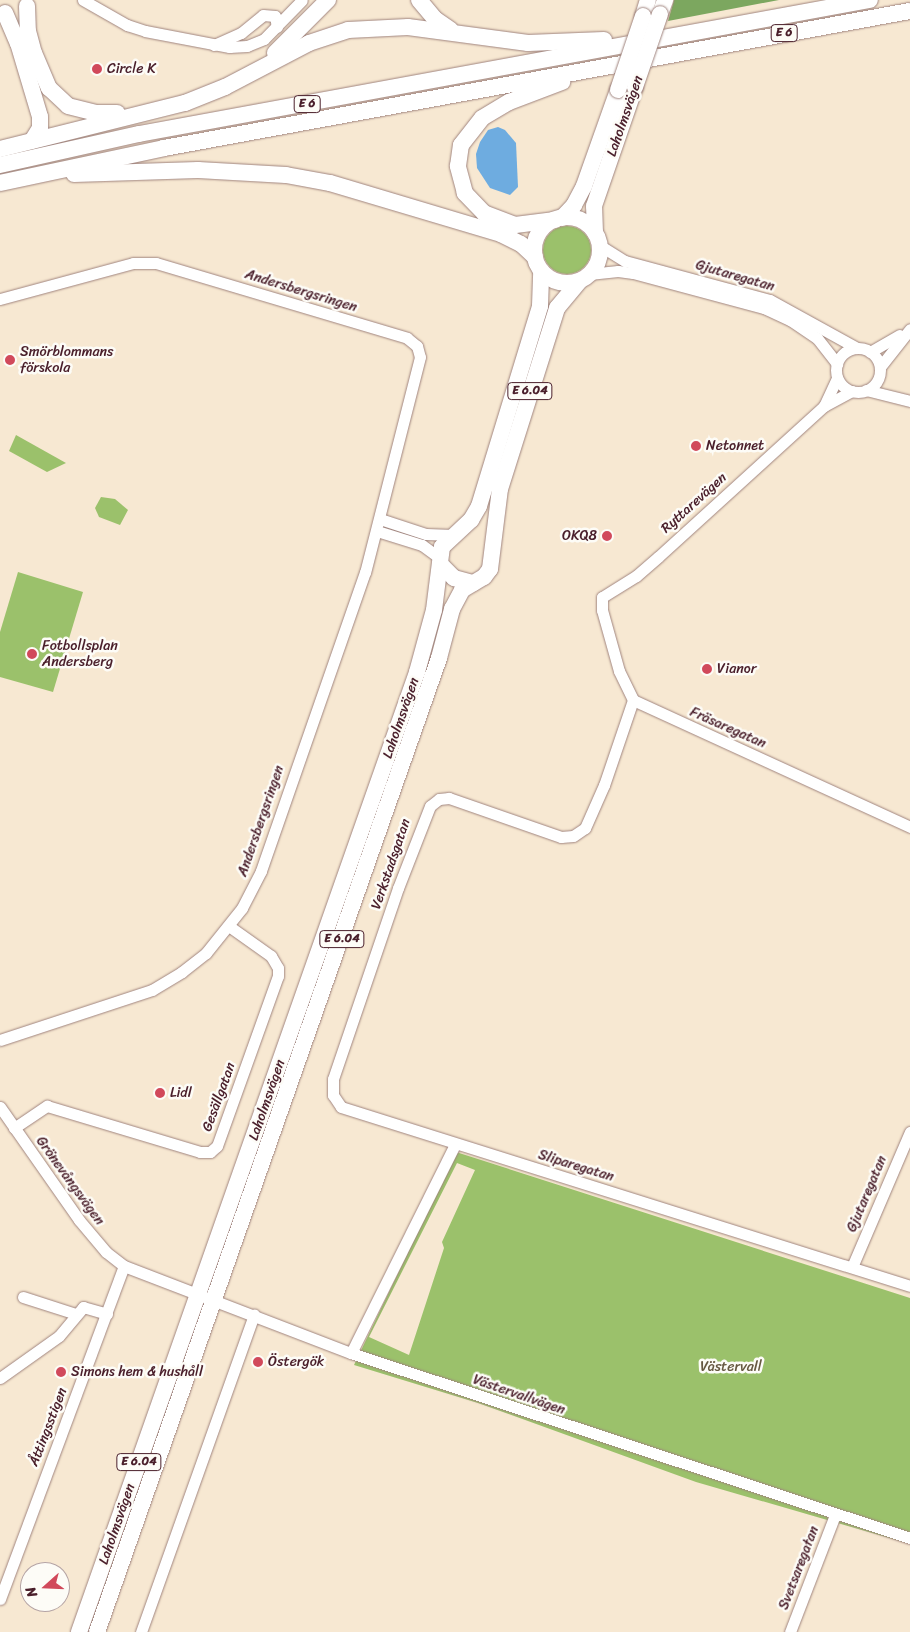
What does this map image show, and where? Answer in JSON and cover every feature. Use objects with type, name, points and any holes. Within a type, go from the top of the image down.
[{"type":"highway","points":[[263,65],[328,0]]},
{"type":"highway","points":[[419,0],[434,19],[457,33]]},
{"type":"highway","name":"Laholmsvägen","points":[[79,1632],[417,672],[434,610],[444,544],[471,520],[479,506],[540,306],[539,232],[574,205],[584,186],[648,0]]},
{"type":"highway","name":"E 6","points":[[0,165],[139,134],[870,0]]},
{"type":"highway","points":[[28,3],[28,31],[34,53],[42,74],[59,99],[80,110],[96,113],[137,114]]},
{"type":"highway","name":"Laholmsvägen","points":[[97,1632],[437,666],[452,609],[458,595],[490,569],[496,510],[557,308],[598,261],[594,206],[662,7]]},
{"type":"highway","name":"E 6","points":[[0,183],[29,175],[615,64],[910,11]]},
{"type":"highway","points":[[2,12],[18,43],[40,117],[40,128],[32,141]]},
{"type":"highway","points":[[0,149],[204,96],[309,43],[348,30],[387,25],[457,33],[512,42],[577,43],[728,21],[744,24]]},
{"type":"highway","points":[[597,239],[580,220],[558,219],[516,225],[484,213],[461,185],[458,166],[461,145],[473,127],[509,102],[615,64]]},
{"type":"highway","points":[[29,175],[198,170],[312,180],[382,196],[501,234],[521,244],[538,264],[559,282],[584,278]]},
{"type":"highway","points":[[440,561],[454,578],[473,583]]},
{"type":"street","points":[[83,0],[127,25],[171,38],[247,46],[264,39],[302,0]]},
{"type":"street","points":[[2,12],[14,14],[28,3]]},
{"type":"street","points":[[214,44],[241,32],[263,15],[275,16],[277,27]]},
{"type":"street","name":"Gjutaregatan","points":[[597,239],[626,261],[770,300],[857,348]]},
{"type":"street","name":"Andersbergsringen","points":[[0,299],[133,263],[156,263],[410,340],[419,349],[420,361],[377,531],[261,871],[230,927],[182,972],[152,990],[34,1031],[0,1040]]},
{"type":"street","name":"Gjutaregatan","points":[[584,278],[633,273],[764,308],[790,320],[817,338],[837,364]]},
{"type":"street","points":[[870,352],[910,328],[866,390],[906,399]]},
{"type":"street","points":[[837,364],[845,353],[857,348],[870,352],[879,371],[906,399]]},
{"type":"street","name":"Ryttarevägen","points":[[824,406],[837,378],[837,364]]},
{"type":"street","points":[[837,378],[852,391]]},
{"type":"street","name":"Ryttarevägen","points":[[633,700],[620,671],[602,610],[602,596],[643,570],[824,406],[852,391],[866,390]]},
{"type":"street","points":[[380,519],[426,534],[453,535]]},
{"type":"street","points":[[377,531],[422,545],[440,561]]},
{"type":"street","name":"Fräsaregatan","points":[[633,700],[910,827]]},
{"type":"street","name":"Verkstadsgatan","points":[[455,1144],[341,1108],[333,1095],[333,1079],[424,814],[434,802],[449,798],[560,837],[573,836],[585,828],[600,793],[633,700]]},
{"type":"street","name":"Gesällgatan","points":[[14,1128],[47,1106],[200,1152],[210,1152],[217,1146],[278,976],[278,968],[271,956],[230,927]]},
{"type":"street","name":"Grönevångsvägen","points":[[0,1107],[95,1240],[124,1266]]},
{"type":"street","name":"Gjutaregatan","points":[[852,1267],[910,1132]]},
{"type":"street","points":[[351,1353],[455,1144]]},
{"type":"street","name":"Sliparegatan","points":[[455,1144],[910,1286]]},
{"type":"street","name":"Västervallvägen","points":[[124,1266],[198,1292],[351,1353],[835,1515],[910,1538]]},
{"type":"street","name":"Åttingsstigen","points":[[0,1599],[124,1266]]},
{"type":"street","points":[[23,1297],[76,1314]]},
{"type":"street","points":[[0,1378],[58,1336],[76,1314],[84,1308],[107,1314]]},
{"type":"street","points":[[141,1632],[254,1315]]},
{"type":"street","name":"Svetsaregatan","points":[[790,1632],[835,1515]]},
{"type":"green space","points":[[674,0],[779,0],[668,21]]},
{"type":"green space","points":[[567,226],[576,228],[584,233],[589,241],[591,250],[589,259],[584,267],[576,272],[567,274],[558,272],[550,267],[545,259],[543,250],[545,241],[550,233],[558,228]]},
{"type":"green space","points":[[16,435],[66,463],[47,472],[9,451]]},
{"type":"green space","points":[[101,497],[115,499],[128,510],[120,525],[99,517],[95,508]]},
{"type":"green space","name":"Fotbollsplan Andersberg","points":[[18,572],[83,592],[53,692],[0,677],[0,632]]},
{"type":"green space","name":"Västervall","points":[[456,1152],[910,1298],[910,1544],[696,1482],[478,1403],[354,1365]],"holes":[[[457,1163],[475,1170],[442,1242],[444,1248],[409,1355],[369,1337]]]},
{"type":"water","points":[[498,127],[505,130],[516,143],[518,187],[510,195],[490,188],[477,168],[476,154],[480,142],[488,130]]},
{"type":"place","name":"Circle K","points":[[97,69]]},
{"type":"place","name":"Smörblommans förskola","points":[[10,360]]},
{"type":"place","name":"Netonnet","points":[[696,446]]},
{"type":"place","name":"OKQ8","points":[[607,536]]},
{"type":"place","name":"Fotbollsplan Andersberg","points":[[32,654]]},
{"type":"place","name":"Vianor","points":[[707,669]]},
{"type":"place","name":"Lidl","points":[[160,1093]]},
{"type":"place","name":"Östergök","points":[[258,1362]]},
{"type":"place","name":"Simons hem & hushåll","points":[[61,1372]]}]
